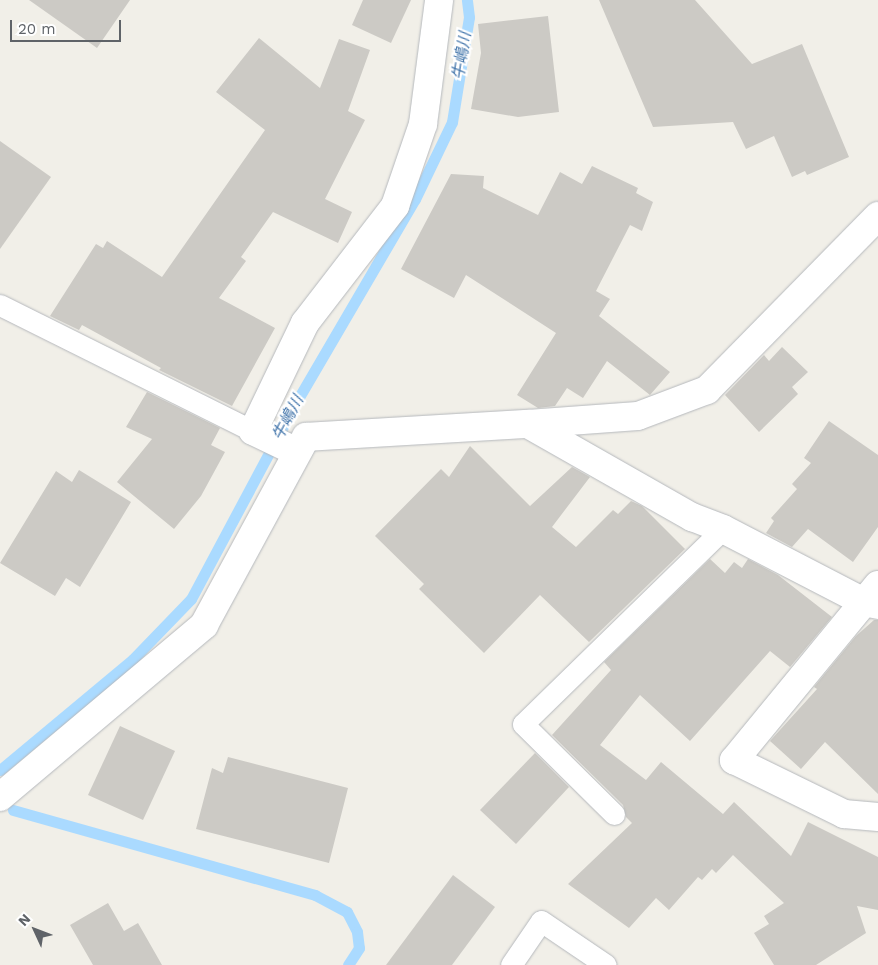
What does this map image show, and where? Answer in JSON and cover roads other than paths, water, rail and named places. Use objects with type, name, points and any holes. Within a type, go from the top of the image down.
[{"type":"street","points":[[297,452],[253,431],[305,323],[395,206],[423,124],[439,0]]},
{"type":"street","points":[[0,797],[204,625],[306,437],[638,416],[707,390],[878,216]]},
{"type":"street","points":[[528,424],[692,517],[723,529],[873,597],[734,760],[844,814],[878,817]]},
{"type":"lane","points":[[0,305],[253,431]]},
{"type":"lane","points":[[614,814],[523,724],[723,529]]},
{"type":"lane","points":[[510,965],[541,921],[606,965]]},
{"type":"waterway","name":"牛嶋川","points":[[0,770],[133,659],[191,599],[298,399],[415,199],[452,122],[469,17],[467,0]]},
{"type":"waterway","points":[[13,810],[315,895],[347,912],[357,932],[359,948],[348,965]]}]
